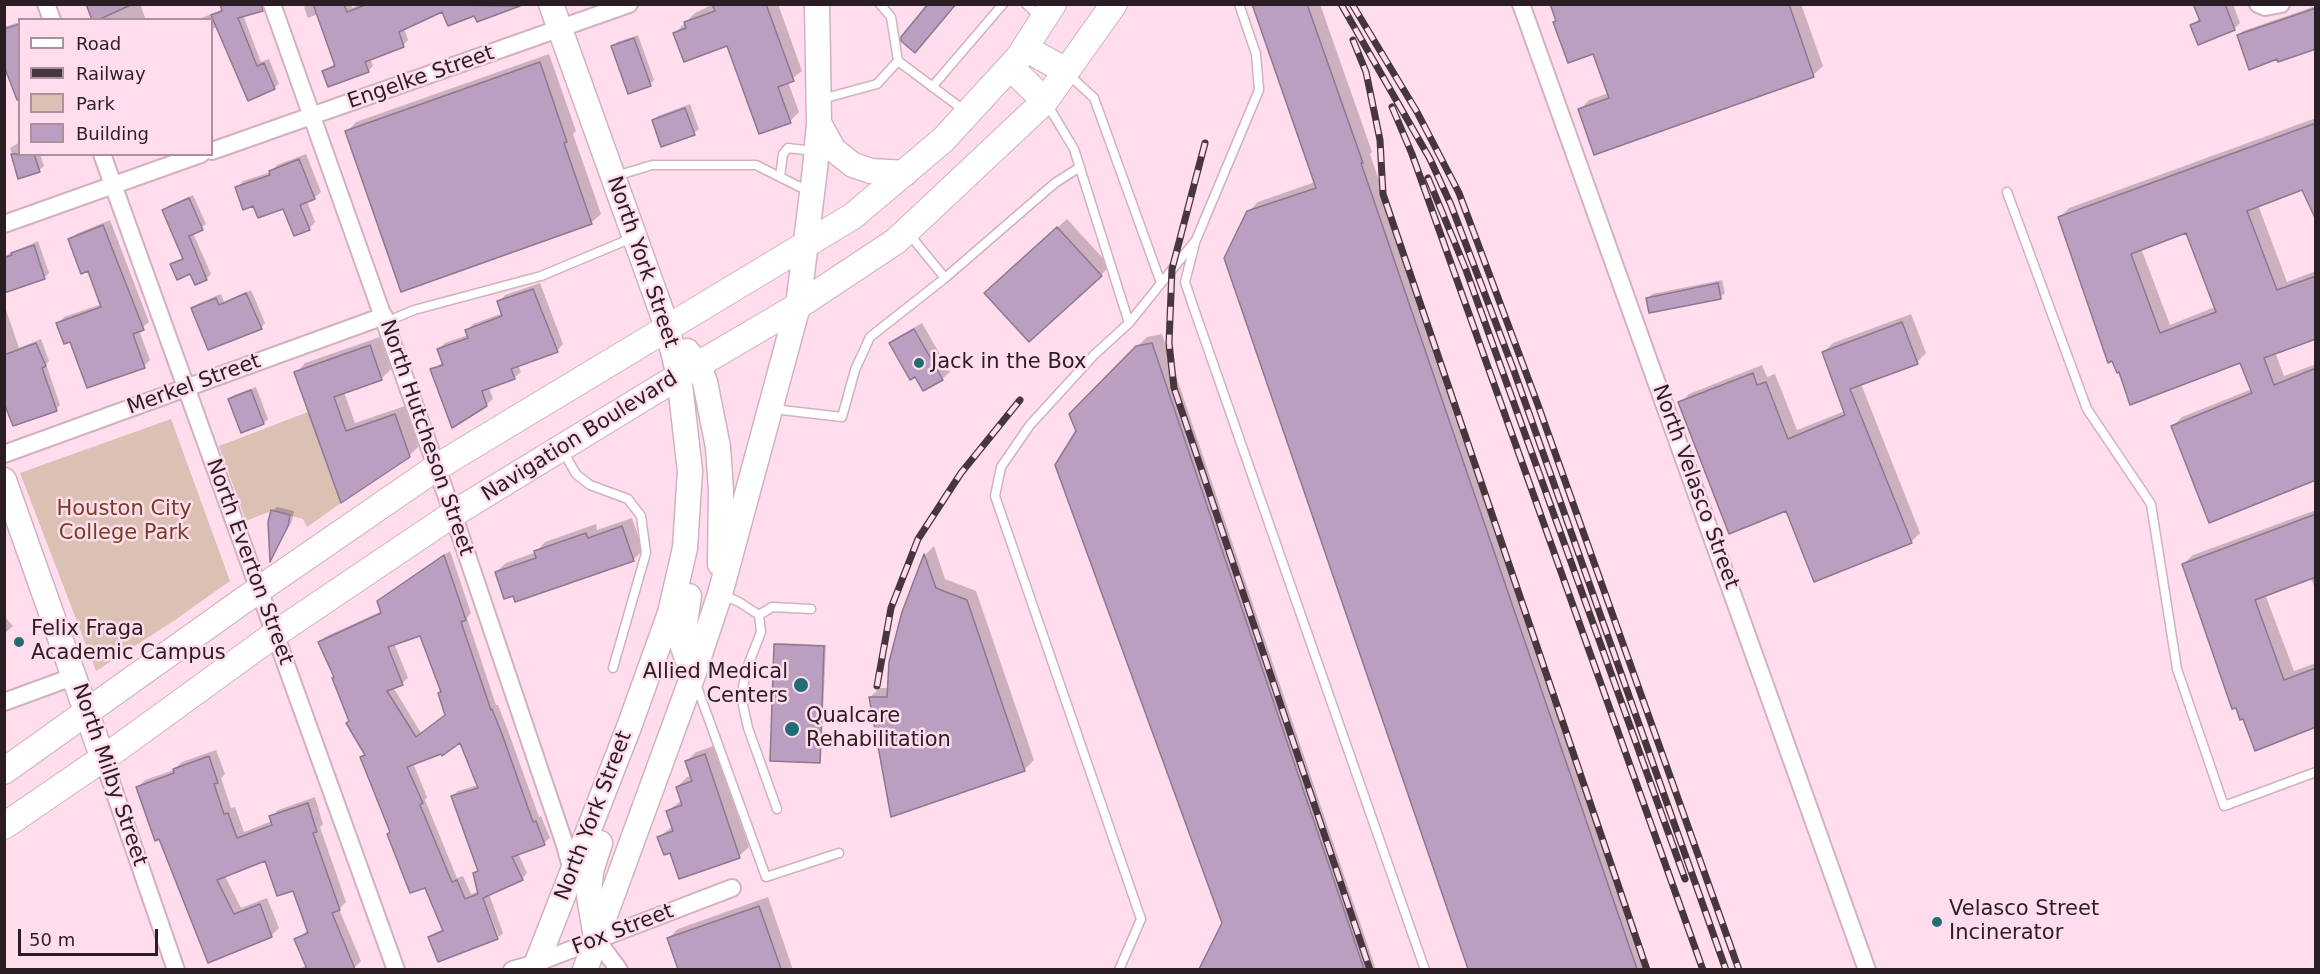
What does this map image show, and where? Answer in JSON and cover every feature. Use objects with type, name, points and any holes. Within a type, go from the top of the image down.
[{"type":"main road","name":"North York Street","points":[[535,966],[573,874],[670,613],[685,548],[690,471],[688,370],[667,327],[551,4]]},
{"type":"main road","name":"North York Street","points":[[585,969],[693,675],[720,594],[798,306],[817,151],[819,111],[817,4]]},
{"type":"main road","name":"Navigation Boulevard","points":[[4,826],[103,759],[274,634],[453,514],[688,370],[798,306],[896,240],[1045,102],[1114,4]]},
{"type":"main road","points":[[4,771],[259,589],[436,467],[852,216],[944,139],[968,113],[1017,57],[1041,10]]},
{"type":"main road","points":[[1017,57],[1066,71]]},
{"type":"main road","points":[[1017,57],[1045,102]]},
{"type":"main road","points":[[819,111],[834,150],[853,165],[877,172],[906,172]]},
{"type":"main road","points":[[688,370],[708,393],[718,447],[721,490],[720,594]]},
{"type":"main road","name":"North Milby Street","points":[[4,480],[88,711],[103,759]]},
{"type":"main road","points":[[687,516],[692,578],[681,644],[693,675]]},
{"type":"main road","points":[[596,939],[589,896],[591,871],[613,805],[629,727]]},
{"type":"street","name":"North Hutcheson Street","points":[[272,4],[453,514],[573,874]]},
{"type":"street","name":"Engelke Street","points":[[213,151],[629,4]]},
{"type":"street","name":"North Velasco Street","points":[[1521,4],[1867,969]]},
{"type":"street","points":[[2258,4],[2265,8],[2281,4]]},
{"type":"street","name":"North Everton Street","points":[[103,156],[396,969]]},
{"type":"street","points":[[4,224],[195,156]]},
{"type":"street","name":"Merkel Street","points":[[4,453],[385,319]]},
{"type":"street","points":[[4,702],[75,676]]},
{"type":"street","name":"North Milby Street","points":[[103,759],[176,969]]},
{"type":"street","name":"Fox Street","points":[[512,969],[535,966],[596,939],[732,888]]},
{"type":"street","points":[[596,939],[619,969]]},
{"type":"lane","points":[[880,4],[891,17],[898,61],[968,113]]},
{"type":"lane","points":[[932,87],[1003,4]]},
{"type":"lane","points":[[1239,4],[1256,54],[1259,90],[1196,240],[1185,282],[1425,969]]},
{"type":"lane","points":[[819,111],[877,84],[898,61]]},
{"type":"lane","points":[[1066,71],[1094,98],[1161,283]]},
{"type":"lane","points":[[1045,102],[1074,149],[1130,323]]},
{"type":"lane","points":[[780,177],[783,154],[788,148],[817,151]]},
{"type":"lane","points":[[613,177],[652,165],[756,165],[812,192]]},
{"type":"lane","points":[[770,409],[842,417],[855,370],[870,337],[945,278],[1055,183],[1080,167]]},
{"type":"lane","points":[[2007,192],[2087,409],[2151,504],[2177,669],[2224,806],[2316,772]]},
{"type":"lane","points":[[907,231],[945,278]]},
{"type":"lane","points":[[385,319],[541,276],[635,237]]},
{"type":"lane","points":[[1119,969],[1141,919],[995,496],[1001,467],[1029,425],[1094,355],[1130,323],[1196,240]]},
{"type":"lane","points":[[561,448],[576,474],[590,485],[628,499],[641,516],[646,552],[613,668]]},
{"type":"lane","points":[[720,594],[739,602],[759,615]]},
{"type":"lane","points":[[759,615],[772,607],[811,609]]},
{"type":"lane","points":[[759,615],[761,632],[747,668],[741,696],[748,728],[777,809]]},
{"type":"lane","points":[[693,675],[766,877],[839,853]]},
{"type":"green space","points":[[308,412],[341,503],[307,527],[303,519],[271,511],[246,521],[219,446]]},
{"type":"green space","name":"Houston City College Park","points":[[171,419],[230,581],[96,671],[20,473]]},
{"type":"building","points":[[86,4],[133,4],[102,18],[91,18]]},
{"type":"building","points":[[220,4],[262,4],[263,11],[238,18],[257,66],[264,63],[275,89],[248,101],[211,15],[222,11]]},
{"type":"building","points":[[313,4],[344,4],[347,12],[368,4],[520,6],[477,22],[474,16],[448,26],[442,12],[399,32],[404,47],[365,62],[369,72],[328,87],[322,71],[335,66]]},
{"type":"building","points":[[712,4],[766,4],[794,81],[778,87],[791,123],[759,134],[727,46],[684,62],[673,33],[686,28],[684,22],[715,11]]},
{"type":"building","points":[[928,4],[956,4],[915,53],[901,41],[901,37]]},
{"type":"building","points":[[1252,4],[1307,4],[1637,969],[1468,969],[1224,258],[1247,211],[1316,188]]},
{"type":"building","points":[[1550,4],[1789,4],[1814,77],[1594,155],[1578,109],[1609,98],[1593,54],[1568,63],[1553,22],[1556,21]]},
{"type":"building","points":[[2193,4],[2225,4],[2235,30],[2198,45],[2190,25],[2200,21]]},
{"type":"building","points":[[2316,8],[2316,49],[2278,62],[2277,59],[2249,70],[2237,35]]},
{"type":"building","points":[[18,25],[18,100],[4,66],[4,29]]},
{"type":"building","points":[[634,38],[651,86],[628,94],[611,46]]},
{"type":"building","points":[[540,62],[567,142],[564,143],[592,224],[401,292],[345,131]]},
{"type":"building","points":[[685,108],[695,135],[661,147],[652,120]]},
{"type":"building","points":[[2316,123],[2316,220],[2302,190],[2247,211],[2277,290],[2316,276],[2316,339],[2264,358],[2274,385],[2316,368],[2316,480],[2209,523],[2171,426],[2252,393],[2240,363],[2130,405],[2119,372],[2117,373],[2112,361],[2108,363],[2058,217]],"holes":[[[2186,233],[2216,312],[2160,333],[2131,254]]]},
{"type":"building","points":[[11,154],[35,156],[40,172],[18,179]]},
{"type":"building","points":[[299,159],[315,199],[300,205],[310,230],[294,236],[283,209],[258,218],[253,206],[243,210],[235,187],[270,175],[269,171]]},
{"type":"building","points":[[189,198],[203,230],[189,236],[207,280],[195,285],[190,274],[177,280],[170,264],[183,259],[162,210]]},
{"type":"building","points":[[103,225],[144,330],[133,334],[145,368],[87,388],[70,342],[64,344],[56,323],[101,307],[88,271],[81,274],[68,239]]},
{"type":"building","points":[[1057,227],[1102,276],[1029,342],[984,293]]},
{"type":"building","points":[[34,245],[45,279],[4,293],[4,258],[12,255],[11,253]]},
{"type":"building","points":[[1718,283],[1721,299],[1649,313],[1646,298]]},
{"type":"building","points":[[533,289],[558,352],[511,369],[515,379],[482,391],[487,406],[452,428],[430,369],[443,365],[437,349],[468,338],[465,330],[502,316],[497,301]]},
{"type":"building","points":[[246,293],[262,329],[208,350],[191,308],[216,298],[219,305]]},
{"type":"building","points":[[1902,322],[1918,364],[1850,389],[1912,543],[1814,582],[1786,511],[1729,534],[1678,402],[1753,373],[1757,385],[1766,382],[1788,439],[1845,415],[1822,352]]},
{"type":"building","points":[[914,329],[943,380],[923,391],[915,377],[910,380],[889,343]]},
{"type":"building","points":[[36,343],[46,366],[42,368],[57,411],[13,426],[4,403],[4,355]]},
{"type":"building","points":[[1152,343],[1364,969],[1199,969],[1222,923],[1055,465],[1076,431],[1069,414],[1136,346]]},
{"type":"building","points":[[370,345],[382,380],[334,397],[346,431],[395,414],[410,457],[341,503],[294,372]]},
{"type":"building","points":[[251,390],[264,424],[241,433],[228,399]]},
{"type":"building","points":[[271,510],[290,515],[288,526],[270,562],[268,522]]},
{"type":"building","points":[[2316,514],[2316,577],[2255,600],[2284,680],[2316,668],[2316,727],[2255,751],[2243,719],[2240,720],[2236,708],[2232,709],[2182,564]]},
{"type":"building","points":[[622,526],[634,561],[515,602],[513,596],[504,599],[495,572],[536,558],[534,551],[586,533],[588,538]]},
{"type":"building","points":[[924,554],[936,588],[967,600],[1025,771],[891,817],[869,697],[887,697],[889,662],[902,612]]},
{"type":"building","points":[[444,555],[466,620],[461,622],[491,710],[502,734],[533,822],[536,821],[545,845],[512,857],[523,880],[483,898],[498,939],[438,962],[428,937],[443,931],[425,888],[410,893],[387,834],[390,832],[360,757],[365,755],[346,723],[349,721],[332,678],[334,677],[318,642],[381,613],[377,601]],"holes":[[[420,636],[441,692],[438,693],[445,715],[416,737],[387,691],[403,685],[388,647]],[[460,743],[478,788],[451,796],[478,871],[473,873],[478,894],[465,899],[457,880],[452,882],[407,767],[441,754],[442,756]]]},
{"type":"building","points":[[774,644],[824,646],[820,763],[770,761]]},
{"type":"building","points":[[705,754],[740,858],[679,879],[670,853],[664,855],[657,837],[673,831],[666,811],[682,805],[676,787],[692,781],[685,761]]},
{"type":"building","points":[[209,756],[218,783],[214,784],[224,814],[228,813],[237,838],[272,825],[269,816],[308,803],[317,832],[313,833],[340,910],[332,913],[355,969],[307,969],[294,939],[308,933],[293,891],[277,896],[265,861],[217,880],[234,914],[260,904],[272,937],[208,963],[159,839],[155,841],[136,787],[174,773],[173,769]]},
{"type":"building","points":[[759,906],[781,969],[678,969],[667,938]]},
{"type":"railway","points":[[1341,4],[1430,159],[1451,205],[1514,371],[1726,970]]},
{"type":"railway","points":[[1352,4],[1417,112],[1459,193],[1538,405],[1739,970]]},
{"type":"railway","points":[[1353,40],[1366,72],[1380,140],[1383,194],[1647,970]]},
{"type":"railway","points":[[1392,107],[1412,154],[1703,970]]},
{"type":"railway","points":[[1205,143],[1172,269],[1169,343],[1174,388],[1370,970]]},
{"type":"railway","points":[[1428,178],[1466,270],[1685,879]]},
{"type":"railway","points":[[877,686],[891,608],[918,539],[961,473],[1020,400]]},
{"type":"place","name":"Jack in the Box","points":[[919,363]]},
{"type":"place","name":"Felix Fraga Academic Campus","points":[[19,642]]},
{"type":"place","name":"Allied Medical Centers","points":[[801,685]]},
{"type":"place","name":"Qualcare Rehabilitation","points":[[792,729]]},
{"type":"place","name":"Velasco Street Incinerator","points":[[1937,922]]}]
